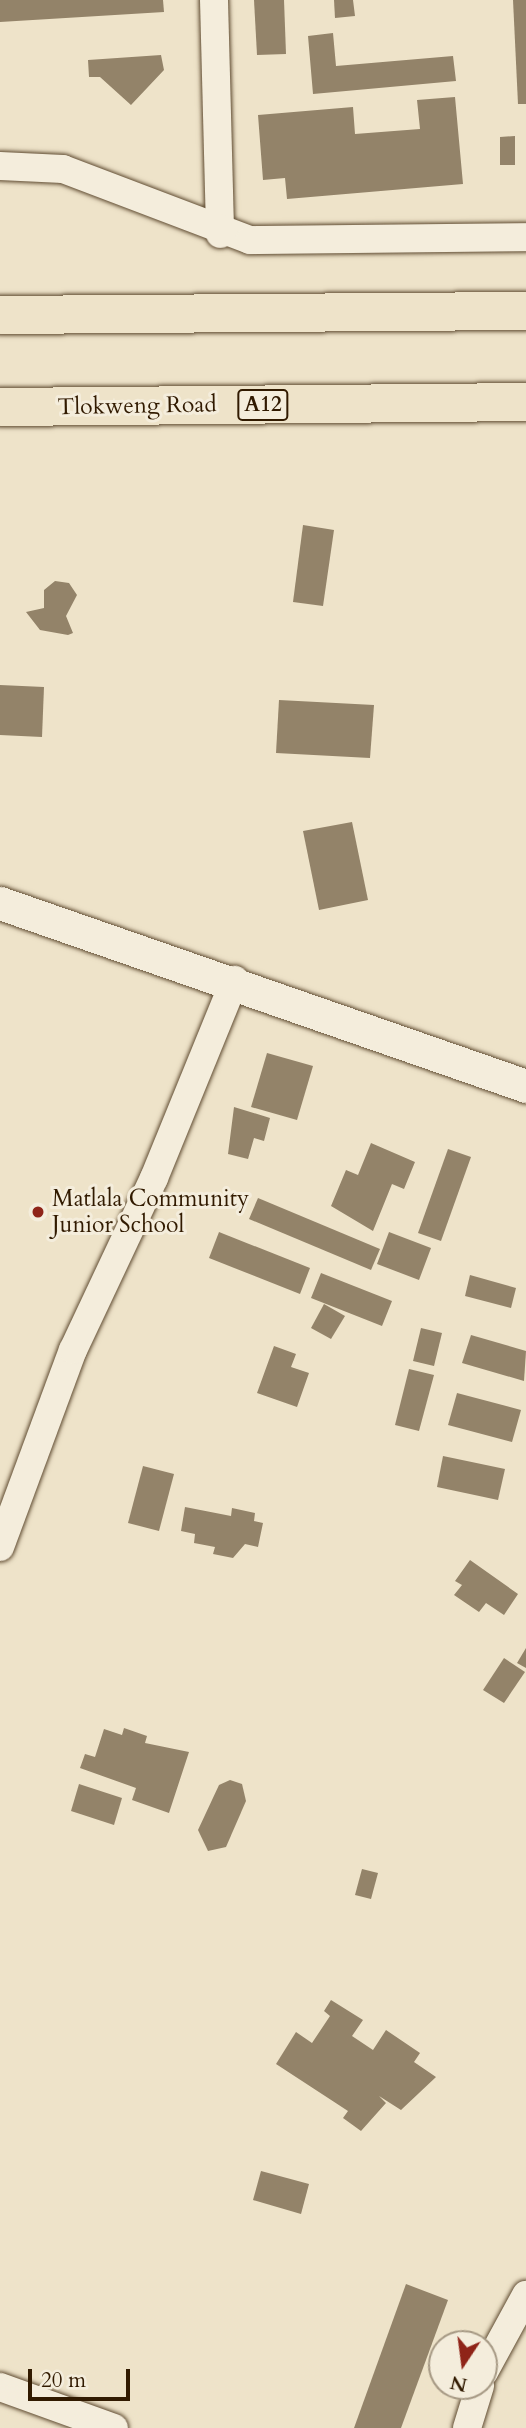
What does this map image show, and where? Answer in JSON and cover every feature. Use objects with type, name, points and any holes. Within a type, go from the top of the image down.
[{"type":"main road","points":[[0,315],[526,311]]},
{"type":"main road","name":"Tlokweng Road","points":[[0,407],[526,402]]},
{"type":"street","points":[[214,0],[219,234]]},
{"type":"street","points":[[0,166],[63,169],[100,180],[219,234],[282,242],[526,237]]},
{"type":"street","points":[[0,903],[235,980],[526,1086]]},
{"type":"street","points":[[0,1547],[73,1350],[154,1178],[235,980]]},
{"type":"street","points":[[498,2346],[526,2295]]},
{"type":"street","points":[[0,2387],[114,2428]]},
{"type":"street","points":[[467,2428],[476,2400]]},
{"type":"building","points":[[0,0],[163,0],[164,12],[0,22]]},
{"type":"building","points":[[254,0],[284,0],[286,54],[257,55]]},
{"type":"building","points":[[334,0],[353,0],[355,16],[335,18]]},
{"type":"building","points":[[513,0],[526,0],[526,104],[518,104]]},
{"type":"building","points":[[333,33],[336,66],[453,56],[456,81],[313,94],[308,36]]},
{"type":"building","points":[[161,55],[164,70],[131,105],[100,77],[89,77],[88,60]]},
{"type":"building","points":[[455,97],[463,184],[287,199],[285,178],[263,180],[258,115],[353,107],[355,134],[420,129],[417,100]]},
{"type":"building","points":[[515,136],[515,165],[500,165],[500,137]]},
{"type":"building","points":[[303,525],[334,530],[323,606],[293,602]]},
{"type":"building","points":[[55,581],[69,583],[77,595],[66,616],[73,633],[68,635],[40,630],[26,612],[44,608],[44,590]]},
{"type":"building","points":[[0,685],[44,687],[42,737],[0,735]]},
{"type":"building","points":[[279,700],[374,705],[370,758],[276,753]]},
{"type":"building","points":[[352,822],[368,900],[319,910],[303,831]]},
{"type":"building","points":[[267,1053],[313,1066],[297,1120],[251,1107]]},
{"type":"building","points":[[234,1107],[270,1118],[264,1141],[254,1138],[248,1159],[228,1154]]},
{"type":"building","points":[[371,1143],[415,1162],[404,1189],[392,1184],[373,1231],[331,1206],[346,1170],[358,1175]]},
{"type":"building","points":[[448,1149],[471,1157],[441,1241],[418,1233]]},
{"type":"building","points":[[258,1198],[380,1249],[371,1270],[249,1219]]},
{"type":"building","points":[[219,1232],[310,1268],[300,1294],[209,1258]]},
{"type":"building","points":[[389,1232],[431,1248],[419,1280],[377,1264]]},
{"type":"building","points":[[321,1273],[392,1301],[382,1326],[311,1298]]},
{"type":"building","points":[[470,1275],[516,1288],[511,1308],[465,1296]]},
{"type":"building","points":[[324,1304],[345,1316],[331,1339],[311,1328]]},
{"type":"building","points":[[421,1328],[442,1333],[434,1366],[413,1361]]},
{"type":"building","points":[[471,1335],[526,1351],[524,1381],[462,1363]]},
{"type":"building","points":[[274,1346],[296,1354],[291,1367],[309,1373],[297,1407],[257,1393]]},
{"type":"building","points":[[409,1369],[434,1375],[419,1431],[395,1425]]},
{"type":"building","points":[[457,1393],[521,1410],[512,1442],[448,1425]]},
{"type":"building","points":[[443,1456],[505,1469],[498,1500],[437,1487]]},
{"type":"building","points":[[143,1466],[174,1474],[159,1531],[128,1523]]},
{"type":"building","points":[[185,1507],[231,1516],[232,1508],[255,1513],[254,1521],[263,1523],[258,1547],[245,1544],[233,1558],[213,1554],[215,1547],[194,1543],[195,1534],[181,1531]]},
{"type":"building","points":[[470,1560],[518,1594],[504,1615],[486,1603],[479,1612],[454,1595],[462,1585],[455,1581]]},
{"type":"building","points":[[526,1648],[526,1668],[517,1663]]},
{"type":"building","points":[[504,1658],[525,1672],[504,1703],[483,1690]]},
{"type":"building","points":[[124,1728],[147,1736],[145,1743],[189,1752],[169,1813],[132,1800],[136,1788],[80,1768],[85,1754],[95,1757],[104,1729],[122,1735]]},
{"type":"building","points":[[230,1780],[242,1784],[246,1801],[226,1847],[208,1851],[198,1830],[219,1785]]},
{"type":"building","points":[[79,1784],[122,1798],[114,1825],[71,1811]]},
{"type":"building","points":[[362,1869],[378,1873],[371,1899],[355,1895]]},
{"type":"building","points":[[331,2000],[363,2020],[352,2036],[373,2050],[386,2030],[420,2053],[414,2062],[436,2077],[401,2110],[379,2096],[386,2103],[361,2131],[343,2118],[348,2111],[276,2064],[296,2032],[312,2043],[330,2016],[324,2011]]},
{"type":"building","points":[[261,2171],[309,2184],[301,2214],[253,2200]]},
{"type":"building","points":[[406,2284],[448,2300],[437,2330],[428,2330],[428,2354],[401,2428],[354,2428]]},
{"type":"place","name":"Matlala Community Junior School","points":[[38,1212]]}]
